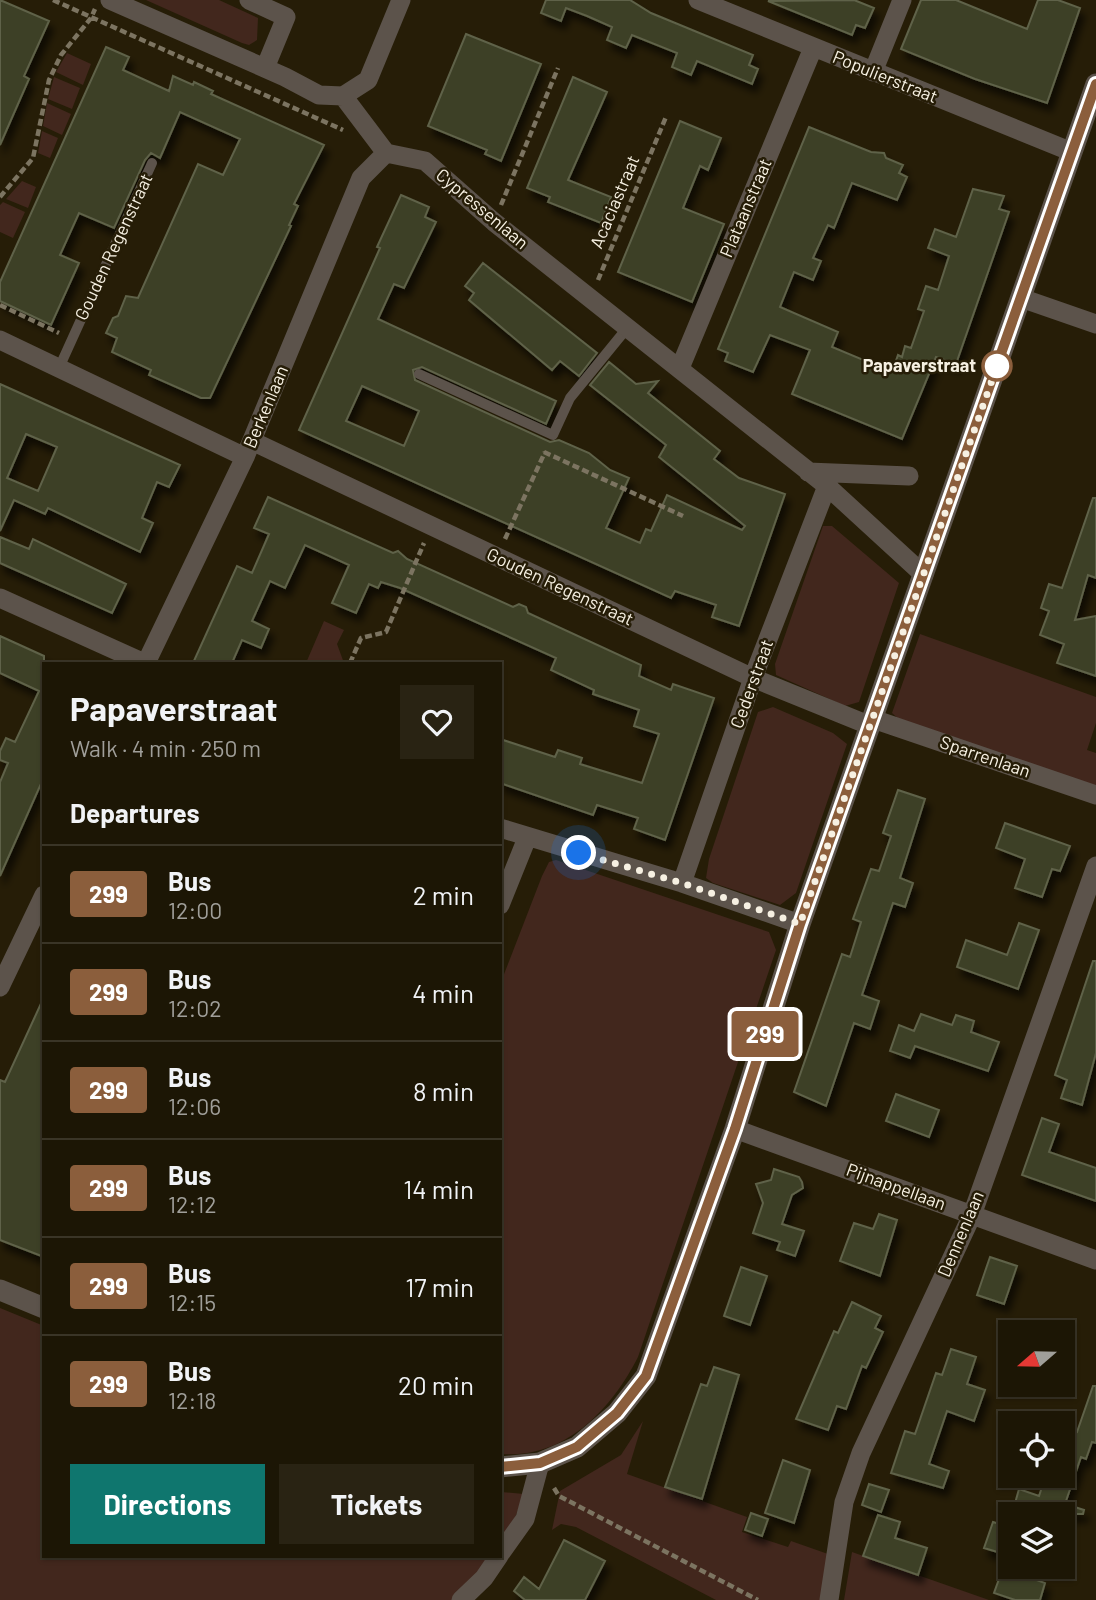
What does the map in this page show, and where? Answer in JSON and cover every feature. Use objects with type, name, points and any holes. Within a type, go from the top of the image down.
[{"type":"street","points":[[110,0],[265,68],[319,95],[343,96],[368,80],[401,0]]},
{"type":"street","points":[[249,0],[286,17],[265,68]]},
{"type":"street","name":"Populierstraat","points":[[698,0],[1072,152]]},
{"type":"street","points":[[873,72],[902,0]]},
{"type":"street","name":"Plataanstraat","points":[[680,368],[813,48]]},
{"type":"street","points":[[502,1467],[540,1463],[577,1447],[617,1413],[646,1376],[735,1129],[800,924],[1096,84]]},
{"type":"street","points":[[343,96],[386,153]]},
{"type":"street","name":"Cypressenlaan","points":[[386,153],[425,161],[494,222],[827,486],[924,575]]},
{"type":"street","name":"Berkenlaan","points":[[145,662],[249,449],[361,178],[386,153]]},
{"type":"street","points":[[1021,298],[1096,324]]},
{"type":"street","name":"Gouden Regenstraat","points":[[0,340],[497,557],[753,678],[872,723]]},
{"type":"street","points":[[808,472],[909,476]]},
{"type":"street","name":"Cederstraat","points":[[682,883],[753,678],[827,486]]},
{"type":"street","points":[[0,598],[143,662]]},
{"type":"street","name":"Sparrenlaan","points":[[872,723],[1096,795]]},
{"type":"street","points":[[502,829],[682,883],[800,924]]},
{"type":"street","points":[[502,900],[527,838]]},
{"type":"street","name":"Dennenlaan","points":[[829,1600],[845,1502],[861,1453],[972,1215],[1096,866]]},
{"type":"street","points":[[0,987],[7,950],[42,898]]},
{"type":"street","name":"Pijnappellaan","points":[[735,1129],[1096,1259]]},
{"type":"street","points":[[0,1290],[42,1307]]},
{"type":"street","points":[[502,1552],[525,1519],[540,1463]]},
{"type":"street","points":[[461,1600],[484,1578],[498,1558]]},
{"type":"lane","name":"Gouden Regenstraat","points":[[59,368],[152,163]]},
{"type":"lane","points":[[419,374],[552,435],[570,398],[628,326]]},
{"type":"path","points":[[53,0],[350,133],[372,135]]},
{"type":"path","points":[[0,197],[33,158],[49,80],[61,55],[91,18],[98,0]]},
{"type":"path","points":[[494,222],[558,68]]},
{"type":"path","name":"Acaciastraat","points":[[591,297],[666,117]]},
{"type":"path","points":[[0,305],[72,339]]},
{"type":"path","points":[[497,557],[552,435]]},
{"type":"path","points":[[544,452],[683,516]]},
{"type":"path","points":[[350,662],[360,638],[386,632],[430,528]]},
{"type":"path","points":[[540,1463],[559,1496],[758,1600]]},
{"type":"shaded area","points":[[146,0],[219,0],[258,18],[257,40],[249,45],[242,43]]},
{"type":"shaded area","points":[[67,53],[91,64],[83,85],[56,72]]},
{"type":"shaded area","points":[[54,77],[80,88],[72,109],[48,99]]},
{"type":"shaded area","points":[[47,103],[71,114],[62,135],[43,126]]},
{"type":"shaded area","points":[[42,131],[58,138],[50,158],[38,153]]},
{"type":"shaded area","points":[[22,181],[36,187],[28,208],[6,199]]},
{"type":"shaded area","points":[[3,202],[25,212],[13,238],[0,232],[0,205]]},
{"type":"shaded area","points":[[823,526],[832,526],[899,583],[859,702],[845,706],[776,675],[775,664]]},
{"type":"shaded area","points":[[324,621],[344,630],[337,644],[344,662],[306,662]]},
{"type":"shaded area","points":[[920,634],[1096,697],[1096,723],[1087,750],[1096,753],[1096,788],[903,723],[892,713]]},
{"type":"shaded area","points":[[773,707],[833,733],[847,744],[796,893],[780,905],[713,883],[706,878],[709,859],[758,712]]},
{"type":"shaded area","points":[[556,860],[769,932],[776,950],[638,1357],[614,1395],[583,1427],[546,1448],[502,1454],[502,979],[549,862]]},
{"type":"shaded area","points":[[0,1308],[42,1325],[42,1558],[498,1558],[454,1600],[0,1600]]},
{"type":"shaded area","points":[[643,1421],[627,1474],[747,1517],[742,1532],[788,1547],[791,1541],[828,1554],[821,1600],[716,1600],[576,1527],[561,1524],[552,1530],[560,1491],[621,1455]]},
{"type":"shaded area","points":[[502,1492],[524,1494],[502,1552]]},
{"type":"shaded area","points":[[852,1552],[989,1600],[844,1600]]},
{"type":"building","points":[[0,0],[49,21],[24,76],[29,79],[0,145]]},
{"type":"building","points":[[546,0],[630,0],[651,13],[753,55],[749,65],[758,69],[752,84],[697,61],[691,75],[672,67],[677,53],[632,35],[626,48],[607,40],[612,27],[566,8],[561,21],[541,13]]},
{"type":"building","points":[[854,0],[874,8],[865,28],[856,25],[852,35],[768,1]]},
{"type":"building","points":[[921,0],[956,0],[1027,29],[1038,0],[1058,0],[1080,8],[1047,103],[975,79],[901,49]]},
{"type":"building","points":[[466,34],[541,64],[501,161],[485,154],[487,150],[428,126]]},
{"type":"building","points":[[106,47],[129,57],[123,70],[169,91],[173,76],[193,85],[194,82],[213,91],[211,94],[324,145],[294,204],[298,206],[289,225],[291,226],[210,398],[201,398],[149,375],[151,370],[112,352],[117,338],[106,333],[113,318],[118,316],[126,296],[138,298],[198,164],[223,175],[240,139],[180,112],[160,158],[151,153],[145,160],[114,228],[79,213],[60,255],[79,263],[51,325],[0,301],[0,282]]},
{"type":"building","points":[[573,77],[607,92],[568,180],[611,197],[601,223],[548,202],[550,197],[527,188]]},
{"type":"building","points":[[680,121],[721,138],[708,170],[700,166],[683,208],[724,224],[692,302],[618,272]]},
{"type":"building","points":[[809,127],[871,152],[884,153],[886,158],[903,165],[899,173],[907,177],[897,200],[852,183],[834,228],[828,225],[813,258],[821,261],[813,280],[794,272],[780,307],[838,332],[832,347],[892,372],[898,355],[902,357],[905,346],[911,348],[924,311],[918,309],[926,286],[938,290],[949,256],[928,248],[935,229],[956,237],[973,189],[1004,196],[999,209],[1009,212],[956,364],[936,357],[902,439],[792,394],[810,350],[770,335],[753,372],[725,361],[728,353],[718,349]]},
{"type":"building","points":[[401,195],[429,207],[425,217],[436,222],[404,288],[394,284],[378,319],[556,401],[546,424],[422,367],[413,370],[415,380],[550,442],[559,440],[589,453],[610,470],[629,478],[606,528],[640,543],[646,529],[651,531],[667,495],[742,530],[745,526],[659,457],[666,445],[590,385],[609,362],[636,384],[658,381],[648,393],[720,451],[714,459],[739,478],[785,494],[739,626],[712,617],[716,605],[675,591],[671,598],[299,430],[380,248],[377,247]],"holes":[[[362,386],[419,411],[404,446],[346,421]]]},
{"type":"building","points":[[483,263],[597,353],[579,376],[560,361],[552,370],[469,300],[474,293],[465,286]]},
{"type":"building","points":[[0,384],[180,465],[169,487],[157,482],[142,518],[153,523],[140,552],[48,508],[45,514],[14,500],[0,531]],"holes":[[[26,434],[57,447],[38,491],[7,478]]]},
{"type":"building","points":[[268,497],[393,553],[398,551],[407,559],[513,607],[519,604],[526,607],[528,613],[641,665],[639,676],[671,690],[673,684],[714,698],[665,840],[634,829],[638,818],[597,805],[593,815],[502,784],[502,740],[555,757],[558,750],[582,758],[580,764],[642,783],[659,734],[634,726],[639,710],[593,694],[594,690],[551,670],[556,658],[400,588],[381,582],[378,588],[369,584],[356,613],[332,603],[349,565],[305,545],[285,588],[270,581],[252,621],[269,629],[261,648],[242,640],[232,662],[193,662],[237,566],[252,573],[269,534],[254,528]]},
{"type":"building","points":[[1093,498],[1096,498],[1096,578],[1088,575],[1075,620],[1096,616],[1096,676],[1057,663],[1064,644],[1040,635],[1049,611],[1041,608],[1049,584],[1062,588]]},
{"type":"building","points":[[0,537],[29,549],[33,539],[126,584],[112,613],[0,563]]},
{"type":"building","points":[[0,636],[44,656],[42,782],[0,876],[0,782],[8,763],[0,760],[0,751],[6,738],[15,742],[39,691],[0,673]]},
{"type":"building","points":[[898,790],[925,799],[900,878],[913,883],[905,907],[893,903],[862,995],[879,1001],[870,1029],[854,1023],[826,1106],[794,1092],[842,954],[850,957],[861,922],[853,919],[871,869],[879,871],[891,836],[883,833]]},
{"type":"building","points":[[1005,823],[1070,846],[1060,871],[1052,869],[1042,897],[1015,888],[1025,859],[996,848]]},
{"type":"building","points":[[1019,923],[1039,930],[1018,989],[957,967],[966,940],[1007,955]]},
{"type":"building","points":[[1093,961],[1096,961],[1096,1053],[1082,1105],[1061,1098],[1067,1080],[1055,1075]]},
{"type":"building","points":[[42,1001],[42,1256],[0,1240],[0,1080],[5,1082]]},
{"type":"building","points":[[921,1014],[952,1025],[956,1015],[974,1021],[971,1032],[999,1042],[988,1071],[915,1046],[910,1058],[890,1051],[899,1025],[914,1031]]},
{"type":"building","points":[[896,1094],[939,1110],[929,1137],[886,1121]]},
{"type":"building","points":[[1042,1118],[1059,1124],[1049,1152],[1096,1168],[1096,1201],[1022,1175]]},
{"type":"building","points":[[774,1169],[799,1177],[802,1182],[803,1188],[792,1195],[782,1224],[804,1231],[795,1256],[777,1250],[780,1242],[753,1233],[763,1203],[756,1184],[771,1180]]},
{"type":"building","points":[[879,1214],[897,1220],[880,1276],[840,1261],[854,1223],[873,1229]]},
{"type":"building","points":[[990,1257],[1017,1266],[1004,1304],[977,1295]]},
{"type":"building","points":[[741,1267],[767,1276],[750,1325],[724,1316]]},
{"type":"building","points":[[852,1302],[881,1316],[875,1328],[883,1332],[866,1368],[862,1366],[846,1409],[837,1406],[828,1430],[796,1419],[834,1331],[838,1333]]},
{"type":"building","points":[[951,1349],[976,1357],[967,1384],[985,1390],[974,1421],[947,1411],[929,1464],[949,1471],[943,1488],[891,1473],[905,1431],[915,1434],[936,1373],[942,1375]]},
{"type":"building","points":[[714,1367],[739,1375],[702,1499],[665,1487],[701,1384],[707,1386]]},
{"type":"building","points":[[1093,1386],[1096,1386],[1096,1443],[1092,1442],[1086,1459],[1081,1457],[1075,1475],[1075,1431],[1077,1432]]},
{"type":"building","points":[[783,1460],[810,1470],[794,1523],[765,1513]]},
{"type":"building","points":[[869,1484],[889,1490],[881,1512],[862,1505]]},
{"type":"building","points":[[1042,1488],[1070,1488],[1066,1502],[1015,1502],[1019,1489],[1039,1496]]},
{"type":"building","points":[[1075,1507],[1084,1510],[1083,1514],[1075,1514]]},
{"type":"building","points":[[751,1513],[768,1519],[762,1536],[745,1530]]},
{"type":"building","points":[[878,1515],[900,1522],[895,1538],[927,1548],[918,1575],[863,1556]]},
{"type":"building","points":[[993,1522],[998,1523],[998,1552],[984,1548]]},
{"type":"building","points":[[564,1540],[605,1561],[585,1600],[525,1600],[514,1591],[524,1577],[539,1589]]},
{"type":"building","points":[[999,1579],[1034,1579],[1045,1583],[1040,1600],[1015,1600],[994,1593]]},
{"type":"bus line","name":"299","points":[[502,1467],[540,1463],[577,1447],[617,1413],[646,1376],[735,1129],[800,924],[1096,84]]},
{"type":"place","name":"Papaverstraat","points":[[997,366]]},
{"type":"route","points":[[579,853],[682,883],[800,924],[997,366]]}]
